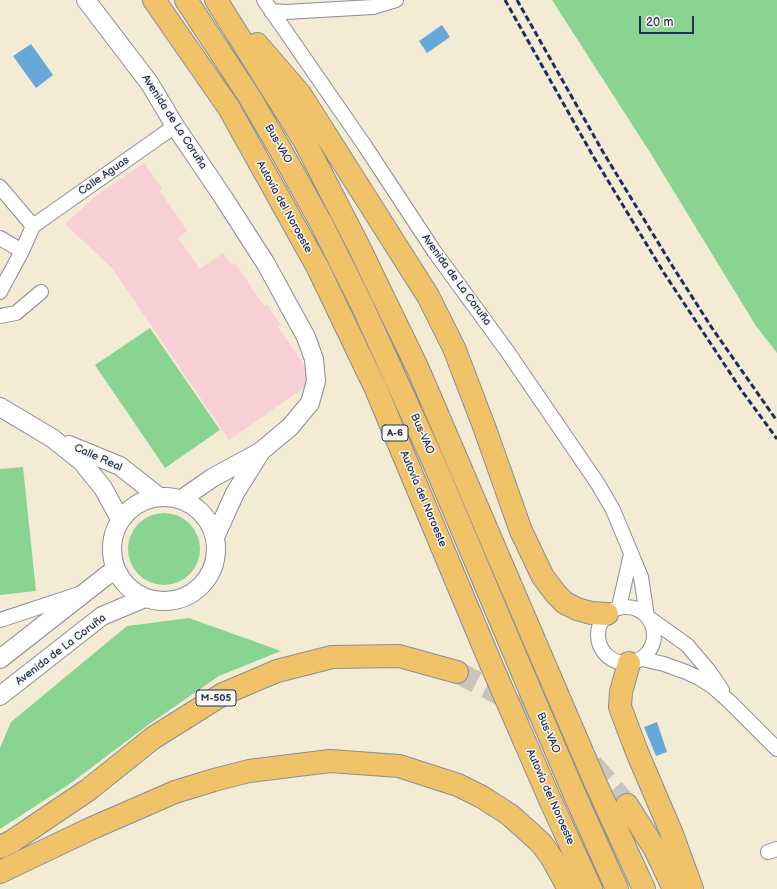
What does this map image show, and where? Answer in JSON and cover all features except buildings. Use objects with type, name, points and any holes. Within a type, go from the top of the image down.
[{"type":"highway","name":"Autovía del Noroeste","points":[[154,0],[229,108],[321,275],[376,389],[491,664],[551,802],[591,889]]},
{"type":"highway","name":"Bus-VAO","points":[[186,0],[249,96],[280,149],[320,221],[362,306],[431,456],[512,650],[617,889]]},
{"type":"highway","points":[[217,0],[300,94],[428,296],[454,348],[485,429],[520,531],[543,577],[565,603],[577,609],[591,613],[613,610]]},
{"type":"highway","points":[[217,0],[305,142],[358,245],[415,362],[588,768],[644,889]]},
{"type":"highway","name":"M-505","points":[[4,846],[88,790],[153,738],[223,694],[277,671],[332,657],[399,656],[458,672]]},
{"type":"highway","points":[[636,661],[621,692],[620,707],[637,752],[672,834],[692,889]]},
{"type":"highway","points":[[0,872],[97,825],[175,792],[249,771],[330,761],[399,766],[458,784],[510,815],[541,843],[552,858],[569,889]]},
{"type":"highway","points":[[627,804],[655,849],[674,889]]},
{"type":"street","name":"Avenida de La Coruña","points":[[86,0],[150,84],[175,126],[266,264],[306,338],[314,359],[316,381],[310,402],[290,428],[260,452],[212,478],[182,499]]},
{"type":"street","points":[[267,5],[285,12],[373,7],[396,0]]},
{"type":"street","name":"Avenida de La Coruña","points":[[267,5],[365,146],[434,251],[507,351],[581,457],[613,510],[641,578],[648,617]]},
{"type":"street","name":"Calle Aguas","points":[[33,226],[175,126]]},
{"type":"street","points":[[0,187],[33,226],[22,251],[0,292]]},
{"type":"street","points":[[0,238],[22,251]]},
{"type":"street","points":[[0,316],[16,314],[41,292]]},
{"type":"street","name":"Calle Real","points":[[0,407],[52,438],[82,462],[104,488],[120,519]]},
{"type":"street","name":"Calle Real","points":[[52,438],[120,466],[160,497]]},
{"type":"street","name":"Avenida de La Coruña","points":[[215,537],[235,493],[260,452]]},
{"type":"street","points":[[160,497],[182,499],[199,511],[209,523],[215,537],[216,556],[210,574],[198,588],[182,598],[164,601],[145,598],[133,591],[122,581],[115,569],[111,552],[113,535],[120,519],[131,508],[144,500],[160,497]]},
{"type":"street","points":[[613,610],[631,554]]},
{"type":"street","points":[[0,659],[115,569]]},
{"type":"street","points":[[0,620],[85,592]]},
{"type":"street","name":"Avenida de La Coruña","points":[[0,696],[102,616],[145,598]]},
{"type":"street","points":[[730,702],[709,671],[687,645],[641,611],[627,606],[613,610],[600,622],[597,631],[598,642],[602,651],[609,658],[618,663],[636,661],[664,664],[699,678],[712,686],[730,702],[777,749]]},
{"type":"street","points":[[636,661],[652,647],[654,640],[652,625],[648,617]]},
{"type":"shaded area","points":[[144,163],[162,188],[160,191],[187,231],[178,238],[200,269],[223,253],[232,265],[235,263],[264,306],[267,305],[281,325],[278,327],[308,371],[308,385],[229,440],[112,268],[65,224],[97,195]]},
{"type":"green space","points":[[552,0],[777,0],[777,353],[756,326],[651,154]]},
{"type":"green space","points":[[150,328],[220,430],[165,468],[95,365]]},
{"type":"green space","points":[[23,467],[36,591],[0,595],[0,469]]},
{"type":"green space","points":[[164,513],[184,519],[194,529],[200,549],[194,569],[184,579],[164,585],[144,579],[134,569],[128,549],[134,529],[144,519]]},
{"type":"green space","points":[[189,618],[281,651],[219,676],[148,725],[71,783],[0,829],[0,748],[11,722],[127,626]]},
{"type":"water","points":[[442,25],[450,37],[427,53],[419,41]]},
{"type":"water","points":[[31,44],[53,75],[36,88],[13,56]]},
{"type":"water","points":[[657,722],[667,752],[656,756],[644,727]]},
{"type":"tunnel","points":[[457,672],[528,709],[574,743],[627,805]]},
{"type":"railway","points":[[505,0],[593,156],[664,273],[742,391],[777,439]]},
{"type":"railway","points":[[517,0],[603,152],[673,267],[712,328],[777,421]]}]
